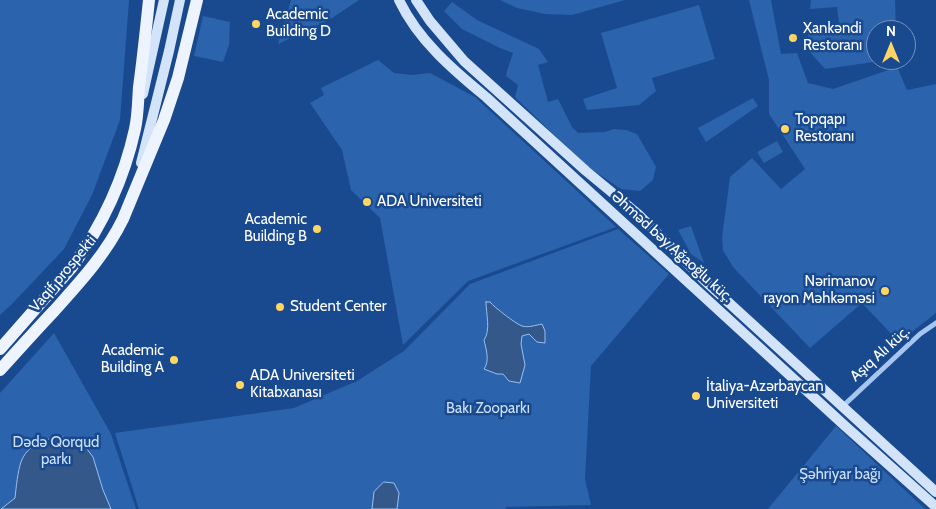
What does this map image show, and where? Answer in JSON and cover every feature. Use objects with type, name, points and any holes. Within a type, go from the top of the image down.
[{"type":"main road","name":"Vaqif prospekti","points":[[0,349],[83,253],[100,224],[113,195],[128,155],[135,127],[149,0]]},
{"type":"main road","name":"Vaqif prospekti","points":[[0,370],[85,277],[118,231],[164,120],[178,78],[197,0]]},
{"type":"street","name":"Vaqif prospekti","points":[[135,127],[164,0]]},
{"type":"street","name":"Vaqif prospekti","points":[[135,188],[180,0]]},
{"type":"street","name":"Əhməd bəy Ağaoğlu küç.","points":[[416,0],[430,21],[464,61],[648,224],[704,280],[936,492]]},
{"type":"street","name":"Əhməd bəy Ağaoğlu küç.","points":[[402,1],[408,17],[437,54],[936,507]]},
{"type":"street","points":[[638,235],[648,224]]},
{"type":"street","name":"Aşıq Alı küç.","points":[[842,406],[920,334],[936,322]]},
{"type":"green space","points":[[0,0],[129,0],[120,120],[92,195],[64,249],[0,315]]},
{"type":"green space","points":[[291,0],[359,0],[329,20],[278,44]]},
{"type":"green space","points":[[500,0],[625,0],[572,15],[545,14],[517,8]]},
{"type":"green space","points":[[749,0],[771,0],[781,54],[797,53],[808,83],[833,89],[888,70],[898,70],[907,90],[936,84],[936,313],[899,342],[862,303],[810,348],[733,267],[723,250],[722,237],[730,177],[752,158],[781,189],[805,169],[769,114],[769,80]]},
{"type":"green space","points":[[811,0],[895,0],[896,20],[866,20],[866,63],[825,69],[808,50],[808,32],[840,30],[837,7],[810,9]]},
{"type":"green space","points":[[452,2],[477,20],[539,49],[548,62],[538,65],[548,102],[558,99],[572,127],[578,133],[605,132],[614,129],[626,130],[637,134],[656,167],[653,180],[640,191],[621,189],[584,164],[515,97],[518,85],[506,76],[513,53],[462,29],[444,11]]},
{"type":"green space","points":[[699,5],[715,59],[652,78],[656,91],[639,105],[587,110],[583,99],[617,88],[601,33]]},
{"type":"green space","points":[[203,16],[230,22],[229,45],[223,62],[194,56]]},
{"type":"green space","points":[[378,60],[394,73],[412,75],[430,73],[475,97],[616,227],[468,281],[403,345],[380,218],[351,190],[342,150],[310,103],[324,95],[321,88]]},
{"type":"green space","points":[[753,98],[758,106],[706,142],[698,128]]},
{"type":"green space","points":[[777,141],[783,152],[764,163],[757,152]]},
{"type":"green space","points":[[691,226],[704,263],[691,254],[678,230]]},
{"type":"green space","name":"Bakı Zooparkı","points":[[618,229],[669,274],[591,366],[585,479],[591,505],[506,507],[505,509],[139,509],[115,433],[294,408],[357,381],[404,351],[470,284]]},
{"type":"green space","name":"Dədə Qorqud parkı","points":[[54,333],[111,434],[136,509],[0,509],[0,393]]},
{"type":"green space","name":"Şəhriyar bağı","points":[[836,426],[925,509],[768,509]]},
{"type":"shaded area","points":[[486,302],[490,302],[519,325],[527,327],[542,324],[545,331],[545,343],[537,342],[529,334],[522,336],[521,344],[525,365],[520,383],[509,381],[503,374],[497,374],[484,369],[487,359],[484,340],[488,327]]},
{"type":"shaded area","points":[[62,437],[74,440],[87,449],[93,457],[111,509],[1,509],[15,498],[20,465],[28,451],[37,443]]},
{"type":"shaded area","points":[[384,482],[394,483],[399,493],[397,509],[372,509],[374,492]]},
{"type":"place","name":"Academic Building D","points":[[256,24]]},
{"type":"place","name":"Xankəndi Restoranı","points":[[793,38]]},
{"type":"place","name":"Topqapı Restoranı","points":[[785,129]]},
{"type":"place","name":"ADA Universiteti","points":[[367,202]]},
{"type":"place","name":"Academic Building B","points":[[317,229]]},
{"type":"place","name":"Nərimanov rayon Məhkəməsi","points":[[885,291]]},
{"type":"place","name":"Student Center","points":[[280,307]]},
{"type":"place","name":"Academic Building A","points":[[174,360]]},
{"type":"place","name":"ADA Universiteti Kitabxanası","points":[[240,385]]},
{"type":"place","name":"İtaliya-Azərbaycan Universiteti","points":[[696,396]]}]
